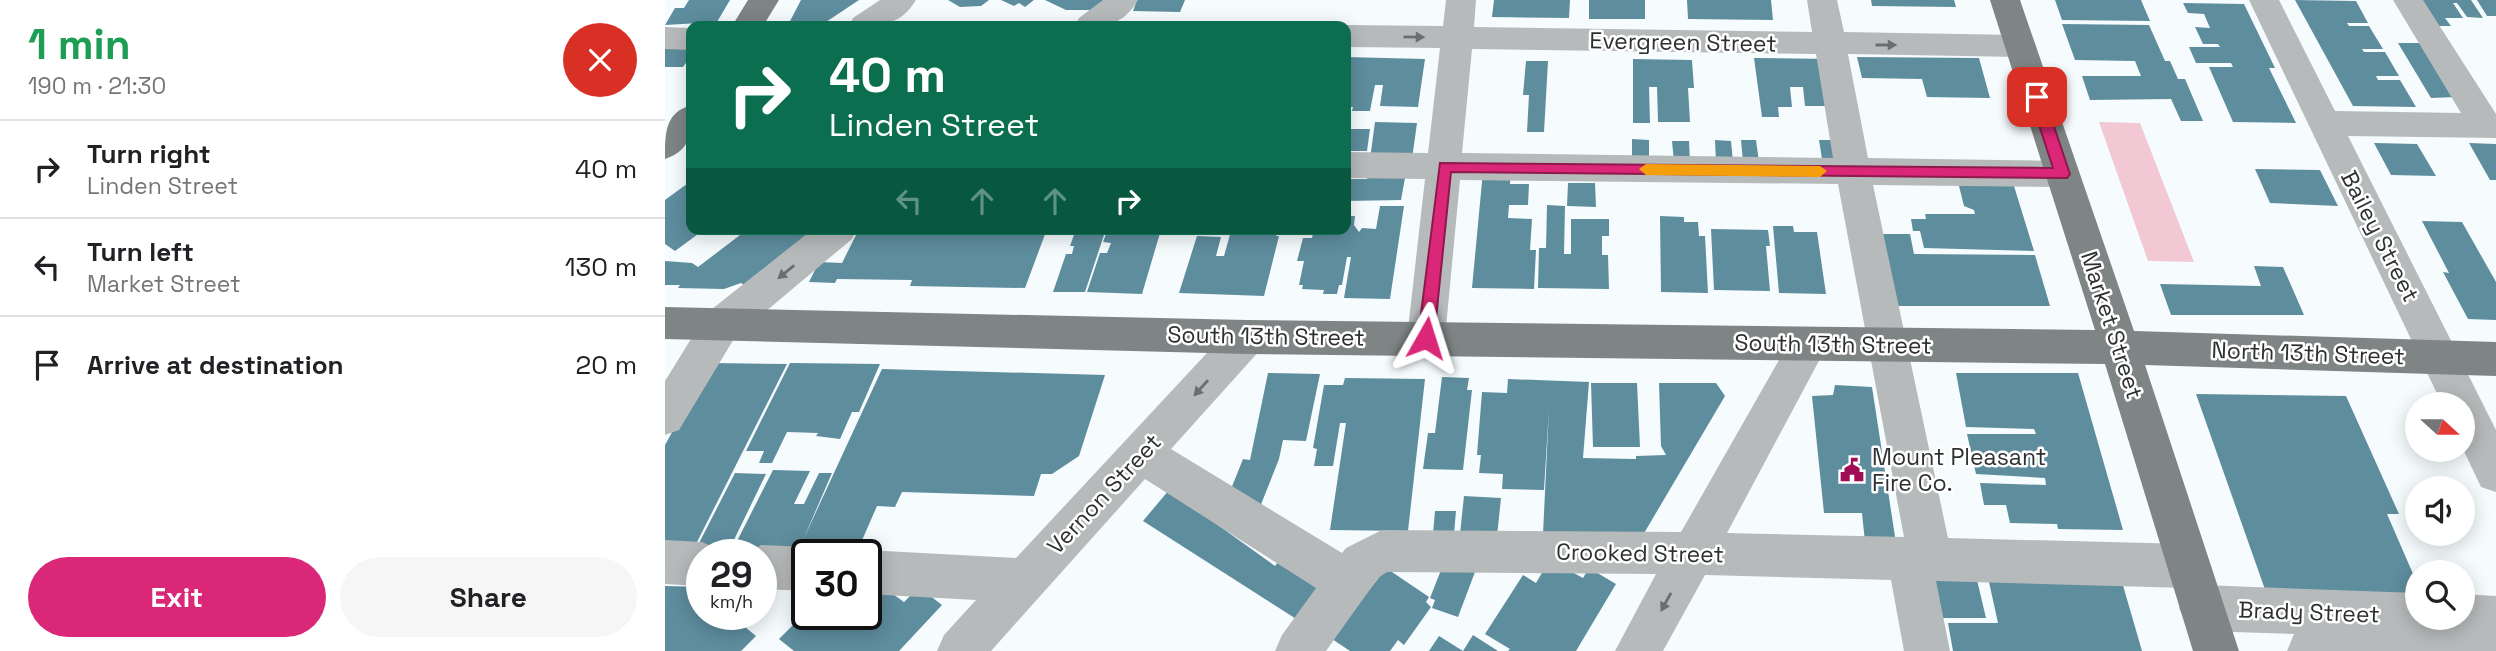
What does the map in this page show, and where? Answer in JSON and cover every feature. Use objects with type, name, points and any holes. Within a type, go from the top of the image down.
[{"type":"main road","points":[[750,21],[764,0]]},
{"type":"main road","name":"Market Street","points":[[2005,0],[2216,651]]},
{"type":"main road","points":[[665,146],[686,126]]},
{"type":"main road","points":[[665,158],[686,128]]},
{"type":"main road","name":"South 13th Street","points":[[665,323],[1247,337],[2119,347]]},
{"type":"main road","name":"North 13th Street","points":[[2119,347],[2496,359]]},
{"type":"street","points":[[871,21],[901,0]]},
{"type":"street","points":[[1096,21],[1123,0]]},
{"type":"street","points":[[1426,338],[1461,0]]},
{"type":"street","points":[[1822,0],[1887,344],[1920,559],[1927,651]]},
{"type":"street","name":"Bailey Street","points":[[2264,0],[2442,358],[2496,473]]},
{"type":"street","points":[[2408,0],[2491,126]]},
{"type":"street","name":"Evergreen Street","points":[[1351,36],[2020,46]]},
{"type":"street","points":[[665,38],[686,39]]},
{"type":"street","points":[[2324,123],[2491,126]]},
{"type":"street","points":[[1351,165],[2062,174]]},
{"type":"street","points":[[665,417],[721,325],[832,235]]},
{"type":"street","name":"Vernon Street","points":[[960,651],[1247,337]]},
{"type":"street","points":[[1638,651],[1809,344]]},
{"type":"street","points":[[1142,454],[1348,582]]},
{"type":"street","name":"Crooked Street","points":[[1298,651],[1361,563],[1382,551],[1693,553],[2187,566]]},
{"type":"street","points":[[665,562],[686,563]]},
{"type":"street","points":[[882,573],[1024,580]]},
{"type":"street","name":"Brady Street","points":[[2202,608],[2405,616]]},
{"type":"street","points":[[2475,618],[2496,619]]},
{"type":"street","points":[[2310,651],[2316,643],[2487,646],[2490,651]]},
{"type":"shaded area","points":[[2099,122],[2140,123],[2194,262],[2148,261]]},
{"type":"building","points":[[689,0],[730,0],[718,21],[686,21],[686,24],[665,25],[675,8],[684,8]]},
{"type":"building","points":[[801,0],[859,0],[828,21],[790,21]]},
{"type":"building","points":[[948,0],[989,0],[981,6],[960,7]]},
{"type":"building","points":[[1001,0],[1034,0],[1025,7],[1019,3],[1014,6]]},
{"type":"building","points":[[1045,0],[1112,0],[1099,10],[1066,10]]},
{"type":"building","points":[[1137,0],[1185,0],[1180,12],[1133,11]]},
{"type":"building","points":[[1494,0],[1570,0],[1569,18],[1492,17]]},
{"type":"building","points":[[1589,0],[1645,0],[1645,19],[1589,19]]},
{"type":"building","points":[[1687,0],[1771,0],[1773,20],[1688,19]]},
{"type":"building","points":[[1871,0],[1954,0],[1956,7],[1872,6]]},
{"type":"building","points":[[2055,0],[2141,0],[2150,21],[2062,20]]},
{"type":"building","points":[[2295,0],[2356,1],[2368,23],[2347,23],[2349,26],[2369,26],[2383,49],[2362,49],[2364,52],[2385,52],[2399,76],[2376,76],[2378,80],[2400,80],[2416,107],[2353,106]]},
{"type":"building","points":[[2416,0],[2471,0],[2483,18],[2467,17],[2457,3],[2453,3],[2463,18],[2445,18],[2451,26],[2433,26]]},
{"type":"building","points":[[2477,0],[2496,0],[2496,16],[2487,16]]},
{"type":"building","points":[[2183,3],[2244,4],[2275,68],[2269,68],[2296,123],[2233,122],[2209,67],[2233,67],[2231,63],[2196,63],[2189,47],[2220,47],[2218,44],[2203,44],[2195,27],[2210,28],[2204,14],[2188,13]]},
{"type":"building","points":[[2062,24],[2149,25],[2165,61],[2170,61],[2178,79],[2185,79],[2203,121],[2181,121],[2171,99],[2090,100],[2082,76],[2141,76],[2135,61],[2075,60]]},
{"type":"building","points":[[2398,43],[2422,43],[2456,97],[2431,98]]},
{"type":"building","points":[[665,45],[686,45],[686,63],[683,67],[665,67]]},
{"type":"building","points":[[1351,57],[1425,59],[1418,107],[1380,106],[1383,85],[1375,85],[1370,111],[1352,111]]},
{"type":"building","points":[[1857,57],[1979,58],[1990,98],[1927,97],[1922,79],[1862,78]]},
{"type":"building","points":[[1754,58],[1831,59],[1839,106],[1805,106],[1803,87],[1790,87],[1792,107],[1778,107],[1779,117],[1762,117]]},
{"type":"building","points":[[1633,59],[1692,60],[1694,88],[1688,88],[1690,122],[1658,122],[1657,87],[1649,87],[1650,123],[1633,123]]},
{"type":"building","points":[[1526,61],[1548,61],[1544,132],[1527,132],[1529,95],[1523,95]]},
{"type":"building","points":[[1375,122],[1417,123],[1412,159],[1370,159]]},
{"type":"building","points":[[1351,129],[1370,129],[1367,151],[1351,151]]},
{"type":"building","points":[[1632,139],[1649,140],[1649,160],[1632,160]]},
{"type":"building","points":[[1715,140],[1731,141],[1733,162],[1716,162]]},
{"type":"building","points":[[1741,140],[1756,140],[1759,162],[1743,162]]},
{"type":"building","points":[[1819,140],[1842,140],[1846,165],[1823,165]]},
{"type":"building","points":[[1672,141],[1689,141],[1690,162],[1674,162]]},
{"type":"building","points":[[2374,143],[2417,144],[2436,176],[2391,175]]},
{"type":"building","points":[[2469,143],[2496,144],[2496,180],[2490,180]]},
{"type":"building","points":[[2255,169],[2320,170],[2338,206],[2270,203]]},
{"type":"building","points":[[1483,171],[1511,171],[1510,184],[1529,184],[1528,205],[1509,205],[1508,218],[1532,219],[1530,250],[1536,250],[1534,289],[1472,288]]},
{"type":"building","points":[[1405,178],[1401,200],[1351,201],[1351,179]]},
{"type":"building","points":[[1568,183],[1595,183],[1596,207],[1567,206]]},
{"type":"building","points":[[686,185],[686,235],[697,235],[675,251],[665,244],[665,200]]},
{"type":"building","points":[[1959,186],[2014,186],[2034,251],[1924,248],[1920,231],[1913,231],[1911,219],[1926,219],[1925,214],[1975,214],[1974,210],[1964,206]]},
{"type":"building","points":[[1547,205],[1565,206],[1564,254],[1571,254],[1571,219],[1609,219],[1609,236],[1602,236],[1602,255],[1608,255],[1609,289],[1538,288],[1539,248],[1546,248]]},
{"type":"building","points":[[1380,206],[1404,206],[1390,299],[1344,298],[1351,257],[1347,257],[1342,285],[1339,285],[1337,294],[1323,294],[1324,290],[1302,289],[1303,285],[1299,285],[1304,261],[1297,261],[1303,238],[1312,238],[1313,235],[1351,235],[1351,216],[1355,216],[1354,225],[1359,232],[1362,228],[1376,229]]},
{"type":"building","points":[[1660,216],[1684,217],[1684,222],[1698,222],[1699,236],[1705,236],[1708,293],[1661,292]]},
{"type":"building","points":[[2422,221],[2462,222],[2496,282],[2496,320],[2468,319],[2443,272],[2449,273]]},
{"type":"building","points":[[1773,226],[1793,226],[1794,232],[1817,232],[1826,294],[1779,293]]},
{"type":"building","points":[[1711,229],[1768,230],[1770,246],[1766,246],[1770,291],[1714,290]]},
{"type":"building","points":[[1880,234],[1910,234],[1914,254],[2035,255],[2050,306],[1892,306]]},
{"type":"building","points":[[740,235],[811,235],[750,288],[741,283],[724,289],[678,288],[680,285],[665,285],[665,261],[692,263],[698,267]]},
{"type":"building","points":[[856,235],[1045,235],[1025,288],[910,286],[912,280],[837,279],[835,283],[809,282],[819,262],[842,263]]},
{"type":"building","points":[[1074,235],[1104,235],[1085,292],[1053,292],[1066,254],[1072,254],[1074,246],[1070,246]]},
{"type":"building","points":[[1106,235],[1159,235],[1142,294],[1087,292],[1100,253],[1107,253],[1111,243],[1103,242]]},
{"type":"building","points":[[1230,235],[1279,236],[1264,296],[1179,293],[1197,236],[1221,237],[1216,256],[1224,256]]},
{"type":"building","points":[[2254,266],[2283,267],[2304,315],[2171,315],[2160,284],[2261,286]]},
{"type":"building","points":[[710,363],[787,364],[699,539],[686,539],[686,550],[665,550],[665,445]]},
{"type":"building","points":[[790,363],[880,364],[859,412],[852,412],[840,439],[816,436],[818,433],[787,432],[772,463],[759,463],[764,451],[746,451]]},
{"type":"building","points":[[882,369],[1105,375],[1079,456],[1052,474],[1041,474],[1034,496],[902,492],[895,507],[877,506],[863,539],[803,539]]},
{"type":"building","points":[[1268,373],[1320,374],[1306,441],[1283,440],[1279,459],[1260,507],[1231,489],[1243,459],[1250,460]]},
{"type":"building","points":[[1956,373],[2078,373],[2123,530],[2058,529],[2057,524],[2010,523],[2006,505],[1984,505],[1980,483],[2046,485],[2045,478],[1976,474],[1967,434],[2036,434],[2034,429],[1966,427]]},
{"type":"building","points":[[1442,377],[1469,378],[1467,390],[1472,390],[1463,470],[1423,469],[1428,433],[1435,433]]},
{"type":"building","points":[[1345,378],[1425,379],[1408,531],[1330,530],[1346,423],[1340,423],[1333,466],[1314,466],[1317,449],[1313,448],[1324,385],[1343,385]]},
{"type":"building","points":[[1508,379],[1589,382],[1583,458],[1636,459],[1636,456],[1666,455],[1661,446],[1659,383],[1716,383],[1725,396],[1643,535],[1543,534],[1549,408],[1544,490],[1502,489],[1503,474],[1479,473],[1481,455],[1477,455],[1482,392],[1507,393]]},
{"type":"building","points":[[1591,383],[1637,383],[1640,447],[1593,447]]},
{"type":"building","name":"Mount Pleasant Fire Co.","points":[[1835,385],[1872,387],[1896,543],[1865,542],[1862,513],[1824,513],[1812,396],[1833,395]]},
{"type":"building","points":[[2196,394],[2346,396],[2399,514],[2387,514],[2407,560],[2405,600],[2268,598]]},
{"type":"building","points":[[773,470],[810,471],[794,504],[804,504],[819,473],[832,473],[803,539],[791,539],[791,552],[777,552],[777,539],[738,539]]},
{"type":"building","points":[[735,473],[766,474],[734,539],[701,539]]},
{"type":"building","points":[[1169,490],[1275,566],[1278,562],[1333,576],[1301,622],[1143,521]]},
{"type":"building","points":[[1464,496],[1501,498],[1497,536],[1460,534]]},
{"type":"building","points":[[1435,511],[1456,511],[1454,534],[1433,534]]},
{"type":"building","points":[[1546,566],[1561,566],[1583,578],[1589,568],[1616,584],[1576,651],[1508,651],[1510,649],[1485,634],[1523,575],[1536,583]]},
{"type":"building","points":[[1386,568],[1429,597],[1426,602],[1431,607],[1404,645],[1398,640],[1390,651],[1350,651],[1332,639]]},
{"type":"building","points":[[1441,570],[1475,572],[1458,617],[1432,608],[1435,600],[1430,598]]},
{"type":"building","points":[[1935,580],[1977,580],[1986,618],[1942,618]]},
{"type":"building","points":[[1989,582],[2122,582],[2142,651],[1953,651],[1948,623],[1998,623]]},
{"type":"building","points":[[665,586],[686,587],[686,630],[749,630],[756,636],[741,651],[665,651]]},
{"type":"building","points":[[919,587],[942,605],[899,651],[794,651],[779,639],[791,627],[791,630],[882,630],[882,591],[890,592],[904,602]]},
{"type":"building","points":[[1473,635],[1498,651],[1463,651]]},
{"type":"building","points":[[1439,636],[1463,651],[1429,651]]},
{"type":"slow traffic","points":[[1646,169],[1820,171]]},
{"type":"place","name":"Mount Pleasant Fire Co.","points":[[1852,470]]},
{"type":"route","points":[[1426,338],[1445,167],[2062,174],[2037,97]]}]
